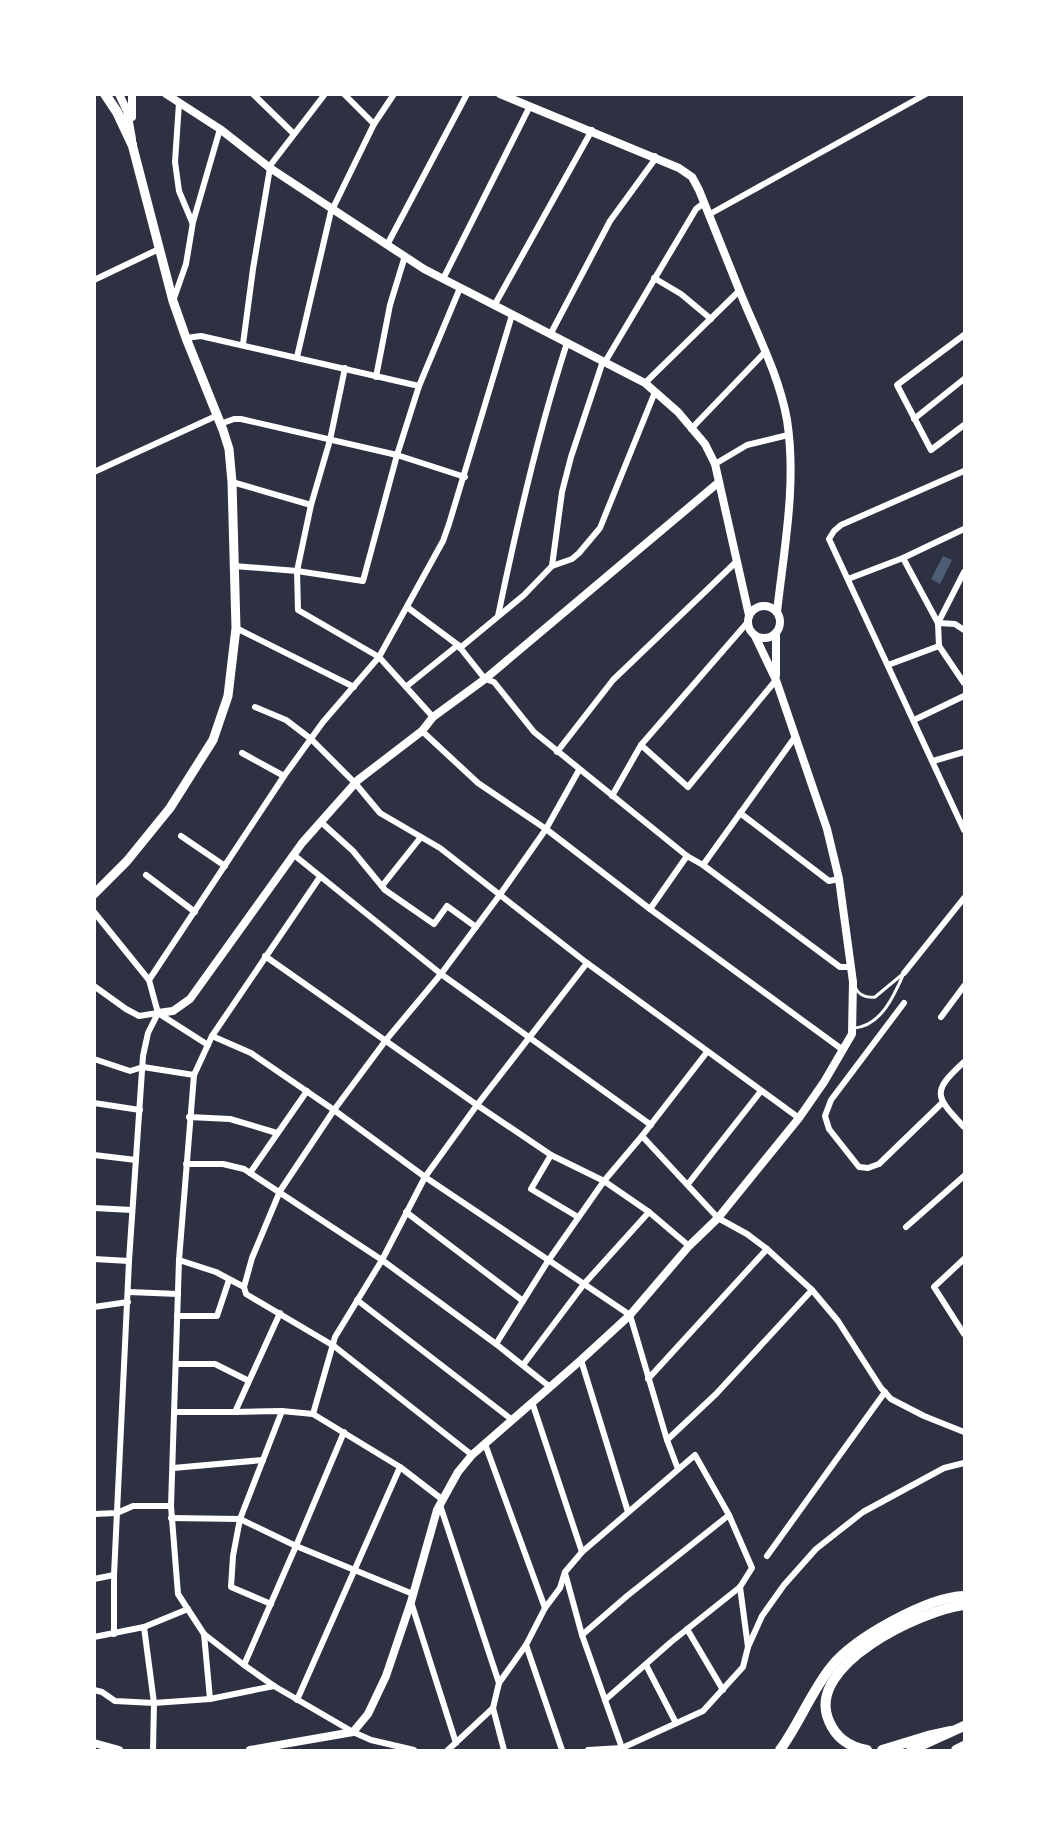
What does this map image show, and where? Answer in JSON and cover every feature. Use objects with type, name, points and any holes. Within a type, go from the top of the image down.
[{"type":"main road","points":[[94,894],[127,861],[170,808],[213,740],[228,696],[237,628],[229,450],[173,301],[132,144],[117,112],[105,94]]},
{"type":"main road","points":[[780,1750],[831,1667],[842,1655],[864,1638],[905,1615],[953,1597],[964,1596]]},
{"type":"main road","points":[[867,1750],[848,1744],[832,1729],[826,1705],[833,1680],[855,1657],[889,1634],[946,1608],[964,1605]]},
{"type":"main road","points":[[911,1750],[964,1726]]},
{"type":"main road","points":[[882,1750],[951,1731]]},
{"type":"main road","points":[[956,1750],[964,1746]]},
{"type":"street","points":[[119,94],[131,127]]},
{"type":"street","points":[[132,94],[132,144]]},
{"type":"street","points":[[166,94],[220,129],[269,168],[443,279],[645,383],[678,412],[705,444],[715,464],[751,633],[755,636],[776,680],[827,829],[839,879],[853,982],[854,1029],[824,1082],[799,1118],[718,1218],[689,1246],[630,1315],[511,1419],[472,1455],[458,1472],[441,1502],[386,1676],[368,1714],[353,1732],[250,1750]]},
{"type":"street","points":[[253,94],[294,134]]},
{"type":"street","points":[[243,344],[269,168],[325,94]]},
{"type":"street","points":[[344,94],[374,124]]},
{"type":"street","points":[[297,357],[333,208],[374,124],[394,94]]},
{"type":"street","points":[[387,245],[467,94]]},
{"type":"street","points":[[500,94],[655,156],[692,177],[710,214],[782,396],[790,469],[788,511],[777,612],[780,622],[776,633],[776,680],[688,787],[640,745]]},
{"type":"street","points":[[710,214],[926,94]]},
{"type":"street","points":[[179,104],[175,162],[179,191],[193,222]]},
{"type":"street","points":[[443,279],[530,106]]},
{"type":"street","points":[[173,301],[186,264],[193,222],[220,129]]},
{"type":"street","points":[[494,306],[592,130]]},
{"type":"street","points":[[550,334],[610,221],[655,156]]},
{"type":"street","points":[[552,566],[562,492],[571,457],[604,361],[696,209],[704,203]]},
{"type":"street","points":[[94,280],[159,249]]},
{"type":"street","points":[[376,376],[390,305],[405,256]]},
{"type":"street","points":[[654,278],[681,294],[711,319]]},
{"type":"street","points":[[234,566],[297,571],[363,581],[397,455],[419,386],[460,288]]},
{"type":"street","points":[[645,383],[740,291]]},
{"type":"street","points":[[148,980],[284,776],[311,739],[379,657],[407,607],[443,541],[465,477],[512,315]]},
{"type":"street","points":[[964,335],[897,385],[931,450],[964,425]]},
{"type":"street","points":[[186,338],[201,336],[243,344],[419,386]]},
{"type":"street","points":[[498,616],[544,412],[567,343]]},
{"type":"street","points":[[691,429],[766,351]]},
{"type":"street","points":[[345,368],[330,440],[311,505],[297,571],[298,610],[379,657],[433,717]]},
{"type":"street","points":[[914,418],[964,379]]},
{"type":"street","points":[[406,686],[524,595],[552,566],[572,559],[579,553],[600,528],[655,392]]},
{"type":"street","points":[[94,472],[218,420],[241,419],[397,455],[465,477]]},
{"type":"street","points":[[715,464],[747,445],[788,435]]},
{"type":"street","points":[[964,471],[841,525],[830,538],[962,819],[964,830]]},
{"type":"street","points":[[232,482],[311,505]]},
{"type":"street","points":[[94,986],[126,1010],[139,1016],[173,1011],[190,999],[294,855],[355,783],[422,731],[433,717],[485,679],[719,482]]},
{"type":"street","points":[[848,579],[903,558],[964,529]]},
{"type":"street","points":[[903,558],[938,623],[939,646],[964,683]]},
{"type":"street","points":[[557,752],[613,680],[736,561]]},
{"type":"street","points":[[938,623],[964,572]]},
{"type":"street","points":[[612,796],[640,745],[748,619],[753,609],[763,606],[773,608],[777,612]]},
{"type":"street","points":[[407,607],[459,646],[485,679],[494,682],[534,732],[579,770],[687,856],[703,865],[840,967],[851,967]]},
{"type":"street","points":[[938,623],[955,624],[964,630]]},
{"type":"street","points":[[237,628],[354,687]]},
{"type":"street","points":[[755,636],[766,638],[776,633]]},
{"type":"street","points":[[888,665],[939,646]]},
{"type":"street","points":[[914,720],[964,696]]},
{"type":"street","points":[[255,707],[286,720],[311,739],[355,783],[380,813],[440,848],[587,963],[799,1118]]},
{"type":"street","points":[[422,731],[478,783],[546,829],[650,909],[843,1050]]},
{"type":"street","points":[[703,865],[795,737]]},
{"type":"street","points":[[933,761],[964,752]]},
{"type":"street","points":[[242,753],[284,776]]},
{"type":"street","points":[[472,1455],[334,1346],[246,1294],[244,1287],[252,1258],[280,1191],[334,1110],[499,896],[546,829],[579,770]]},
{"type":"street","points":[[740,813],[829,881],[839,879]]},
{"type":"street","points":[[321,822],[352,851],[382,886],[434,924],[447,906],[476,927]]},
{"type":"street","points":[[181,836],[225,866]]},
{"type":"street","points":[[382,886],[421,837]]},
{"type":"street","points":[[294,855],[441,974],[651,1125]]},
{"type":"street","points":[[650,909],[687,856]]},
{"type":"street","points":[[146,875],[195,912]]},
{"type":"street","points":[[320,877],[212,1036],[194,1075],[179,1260],[171,1506],[178,1594],[204,1634],[274,1686],[353,1732],[373,1740],[414,1750]]},
{"type":"street","points":[[904,973],[964,898]]},
{"type":"street","points":[[94,912],[148,980],[158,1013],[208,1045]]},
{"type":"street","points":[[265,956],[551,1155],[604,1181],[649,1212],[689,1246]]},
{"type":"street","points":[[313,1414],[335,1337],[382,1260],[425,1177],[477,1105],[587,963]]},
{"type":"street","points":[[941,1017],[964,986]]},
{"type":"street","points":[[904,1003],[831,1100],[825,1116],[829,1129],[859,1167],[868,1168],[879,1164],[942,1103]]},
{"type":"street","points":[[114,1634],[114,1575],[132,1210],[143,1067],[148,1033],[158,1013]]},
{"type":"street","points":[[212,1036],[250,1053],[307,1091],[425,1177],[630,1315],[667,1440],[678,1468]]},
{"type":"street","points":[[496,1344],[548,1261],[604,1181],[707,1052]]},
{"type":"street","points":[[94,1059],[130,1071],[143,1067],[194,1075]]},
{"type":"street","points":[[964,1062],[944,1080],[940,1089],[942,1103],[964,1127]]},
{"type":"street","points":[[250,1173],[307,1091]]},
{"type":"street","points":[[688,1184],[761,1091]]},
{"type":"street","points":[[94,1103],[140,1110]]},
{"type":"street","points":[[189,1116],[230,1119],[277,1133]]},
{"type":"street","points":[[642,1136],[718,1218],[747,1234],[767,1249],[812,1290],[838,1321],[891,1399],[924,1416],[964,1432]]},
{"type":"street","points":[[94,1155],[136,1160]]},
{"type":"street","points":[[551,1155],[531,1189],[579,1217]]},
{"type":"street","points":[[186,1164],[223,1164],[244,1169],[280,1191],[382,1260],[550,1387]]},
{"type":"street","points":[[906,1227],[964,1176]]},
{"type":"street","points":[[94,1208],[132,1210]]},
{"type":"street","points":[[406,1212],[523,1300]]},
{"type":"street","points":[[523,1365],[584,1284],[649,1212]]},
{"type":"street","points":[[648,1379],[767,1249]]},
{"type":"street","points":[[94,1259],[129,1261]]},
{"type":"street","points":[[964,1259],[934,1287],[964,1334]]},
{"type":"street","points":[[179,1260],[216,1272],[244,1287]]},
{"type":"street","points":[[177,1316],[217,1316],[229,1280]]},
{"type":"street","points":[[667,1440],[716,1394],[812,1290]]},
{"type":"street","points":[[129,1292],[178,1294]]},
{"type":"street","points":[[357,1300],[511,1419]]},
{"type":"street","points":[[94,1307],[128,1302]]},
{"type":"street","points":[[235,1412],[280,1313]]},
{"type":"street","points":[[581,1360],[628,1512]]},
{"type":"street","points":[[176,1364],[215,1364],[249,1381]]},
{"type":"street","points":[[767,1556],[885,1392]]},
{"type":"street","points":[[532,1402],[582,1552]]},
{"type":"street","points":[[175,1412],[282,1411],[313,1414],[400,1467],[441,1502],[499,1683]]},
{"type":"street","points":[[271,1604],[231,1587],[233,1556],[240,1519],[282,1411]]},
{"type":"street","points":[[243,1665],[344,1432]]},
{"type":"street","points":[[485,1444],[545,1608]]},
{"type":"street","points":[[504,1750],[493,1708],[499,1683],[526,1645],[545,1608],[560,1588],[565,1572],[582,1552],[695,1455],[729,1515],[752,1568],[740,1587],[687,1629],[605,1700]]},
{"type":"street","points":[[173,1467],[262,1460]]},
{"type":"street","points":[[588,1750],[622,1748],[704,1711],[743,1666],[748,1647],[762,1616],[784,1585],[816,1550],[863,1512],[944,1468],[964,1462]]},
{"type":"street","points":[[297,1700],[400,1467]]},
{"type":"street","points":[[94,1514],[117,1513],[133,1506],[171,1506]]},
{"type":"street","points":[[582,1635],[729,1515]]},
{"type":"street","points":[[171,1518],[240,1519],[412,1598],[456,1743]]},
{"type":"street","points":[[565,1572],[582,1635],[622,1748]]},
{"type":"street","points":[[94,1579],[114,1575]]},
{"type":"street","points":[[740,1587],[748,1647]]},
{"type":"street","points":[[94,1637],[144,1627],[188,1609]]},
{"type":"street","points":[[144,1627],[154,1703],[153,1750]]},
{"type":"street","points":[[687,1629],[723,1690]]},
{"type":"street","points":[[204,1634],[210,1699]]},
{"type":"street","points":[[526,1645],[562,1750]]},
{"type":"street","points":[[646,1665],[676,1723]]},
{"type":"street","points":[[94,1690],[102,1692],[115,1701],[154,1703],[210,1699],[274,1686]]},
{"type":"street","points":[[448,1750],[493,1708]]},
{"type":"street","points":[[94,1743],[119,1750]]},
{"type":"lane","points":[[853,982],[858,993],[870,998],[875,997],[904,973]]},
{"type":"lane","points":[[854,1029],[871,1024],[879,1017],[897,989],[904,973]]},
{"type":"water","points":[[943,556],[952,560],[940,584],[931,579]]}]
